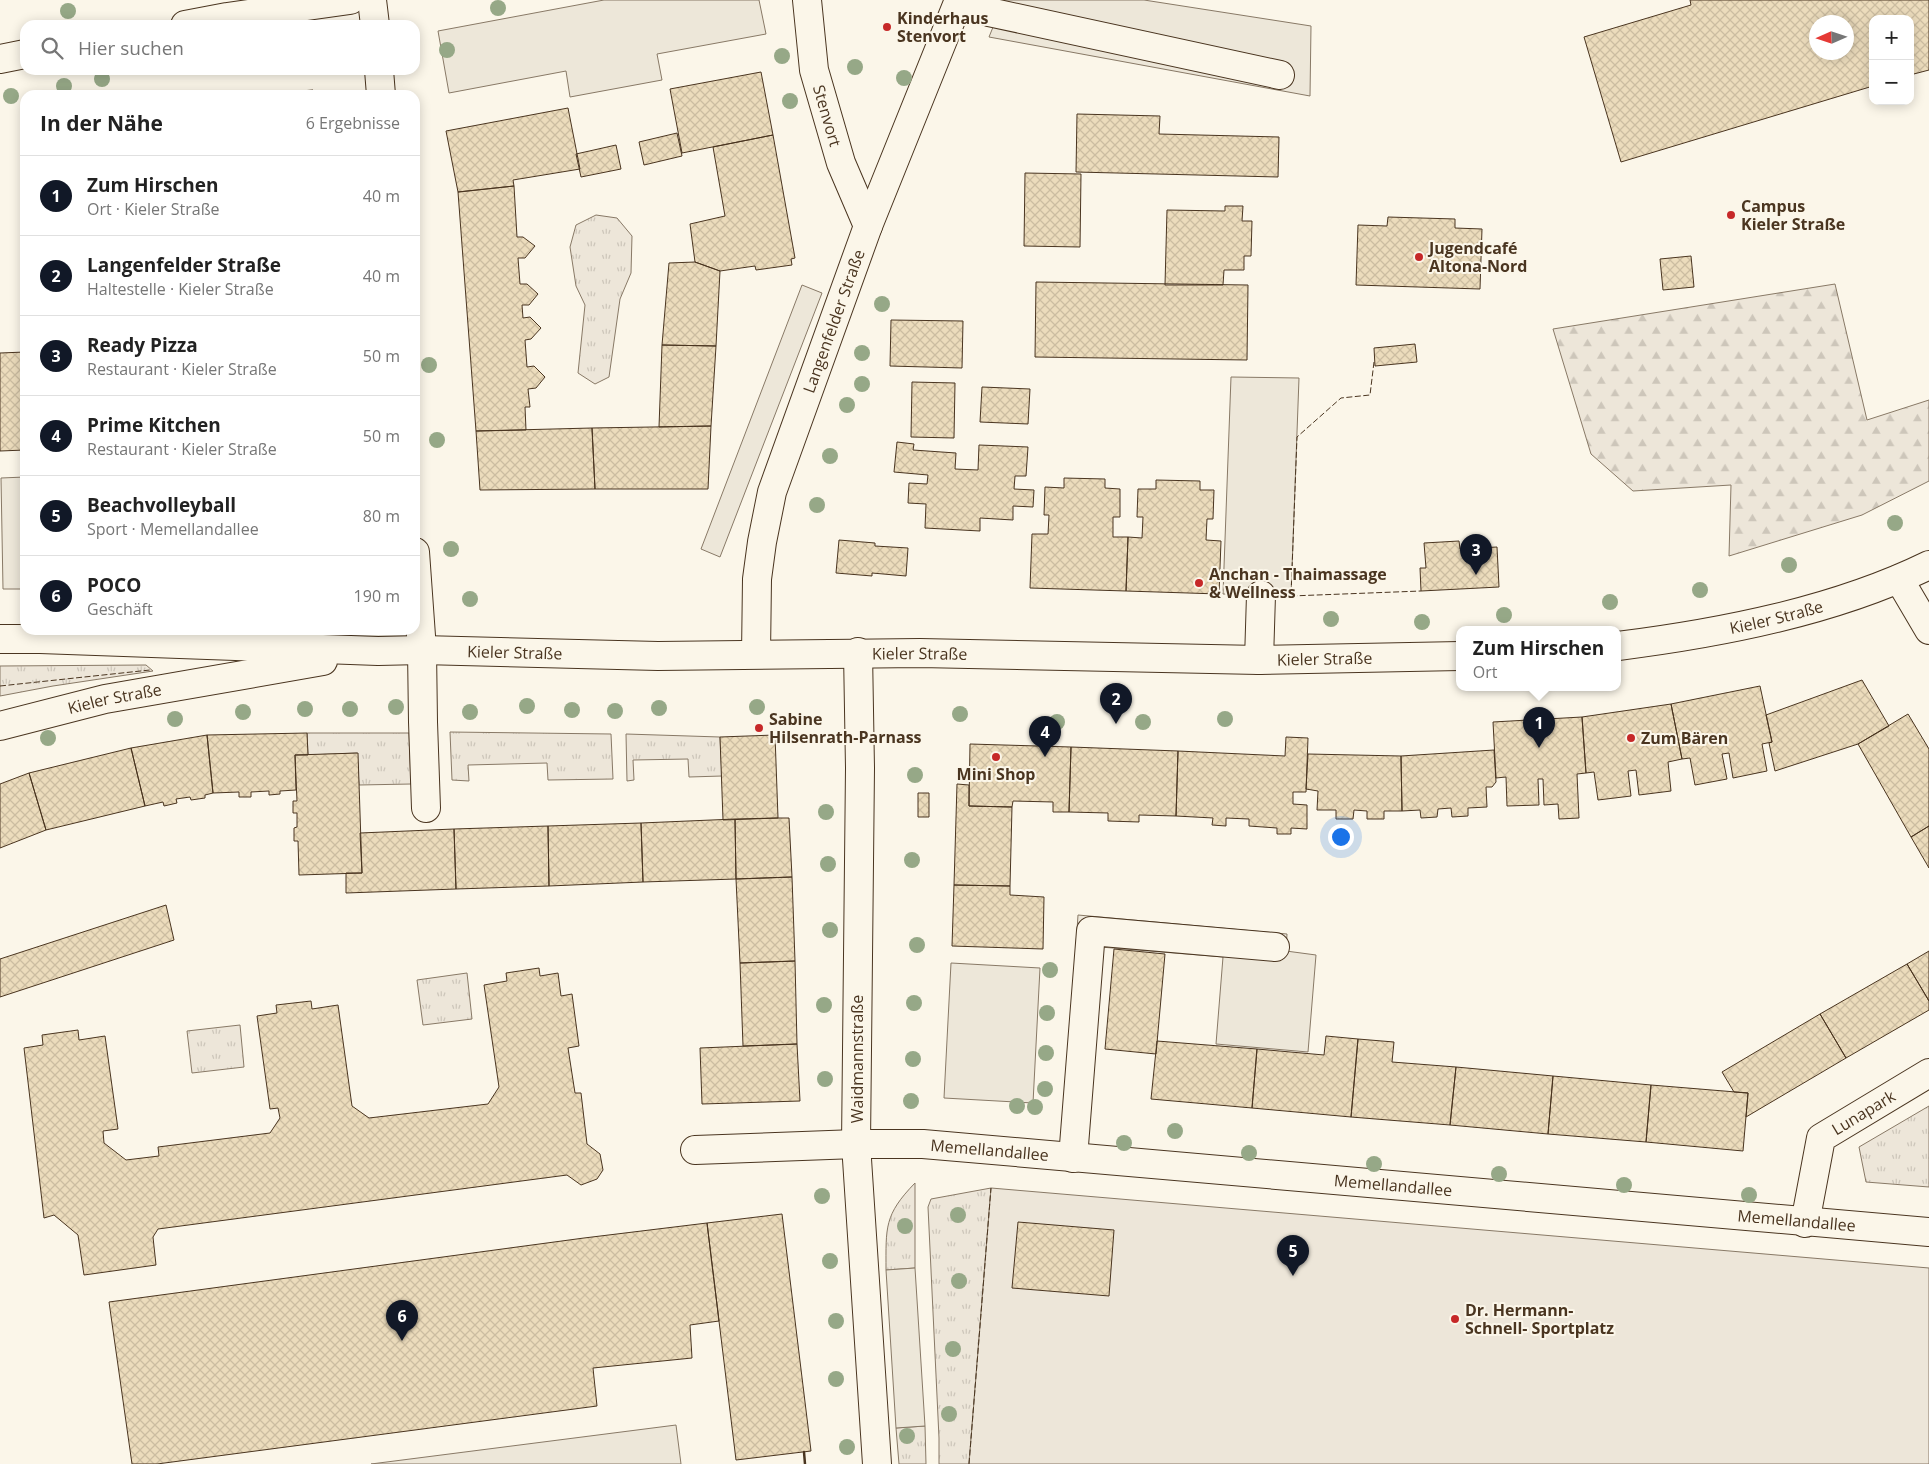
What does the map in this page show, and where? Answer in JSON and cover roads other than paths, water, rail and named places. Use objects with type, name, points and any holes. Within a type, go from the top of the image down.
[{"type":"street","points":[[211,20],[350,0]]},
{"type":"street","points":[[372,0],[374,20]]},
{"type":"street","name":"Stenvort","points":[[807,0],[814,70],[841,163],[868,226]]},
{"type":"street","points":[[960,0],[989,12],[1280,75]]},
{"type":"street","name":"Langenfelder Straße","points":[[756,654],[757,579],[772,492],[868,226],[960,0]]},
{"type":"street","points":[[0,59],[20,55]]},
{"type":"street","points":[[379,75],[381,90]]},
{"type":"street","name":"Kieler Straße","points":[[1621,646],[1668,640],[1741,626],[1812,608],[1899,579],[1929,565]]},
{"type":"street","points":[[1899,579],[1929,630]]},
{"type":"street","points":[[1259,660],[1261,595]]},
{"type":"street","points":[[420,622],[426,808]]},
{"type":"street","name":"Kieler Straße","points":[[0,640],[33,635]]},
{"type":"street","name":"Kieler Straße","points":[[60,635],[378,651],[422,650],[658,656],[858,652],[1259,660],[1456,656]]},
{"type":"street","name":"Kieler Straße","points":[[0,726],[105,699],[378,651]]},
{"type":"street","name":"Waidmannstraße","points":[[858,652],[860,768],[856,1144],[877,1464]]},
{"type":"street","points":[[1073,1158],[1091,931],[1275,948]]},
{"type":"street","name":"Lunapark","points":[[1806,1223],[1821,1138],[1929,1073]]},
{"type":"street","name":"Memellandallee","points":[[695,1150],[856,1144],[923,1144],[985,1148],[1073,1158],[1806,1223],[1929,1232]]},
{"type":"place","name":"Kinderhaus Stenvort","points":[[887,27]]},
{"type":"place","name":"Campus Kieler Straße","points":[[1731,215]]},
{"type":"place","name":"Jugendcafé Altona-Nord","points":[[1419,257]]},
{"type":"place","name":"Ready Pizza","points":[[1476,575]]},
{"type":"place","name":"Anchan - Thaimassage & Wellness","points":[[1199,583]]},
{"type":"place","name":"Langenfelder Straße","points":[[1116,724]]},
{"type":"place","name":"Sabine Hilsenrath-Parnass","points":[[759,728]]},
{"type":"place","name":"Zum Bären","points":[[1631,738]]},
{"type":"place","name":"Zum Hirschen","points":[[1539,748]]},
{"type":"place","name":"Mini Shop","points":[[996,757]]},
{"type":"place","name":"Prime Kitchen","points":[[1045,757]]},
{"type":"place","name":"Beachvolleyball","points":[[1293,1276]]},
{"type":"place","name":"Dr. Hermann- Schnell- Sportplatz","points":[[1455,1319]]},
{"type":"place","name":"POCO","points":[[402,1341]]}]
